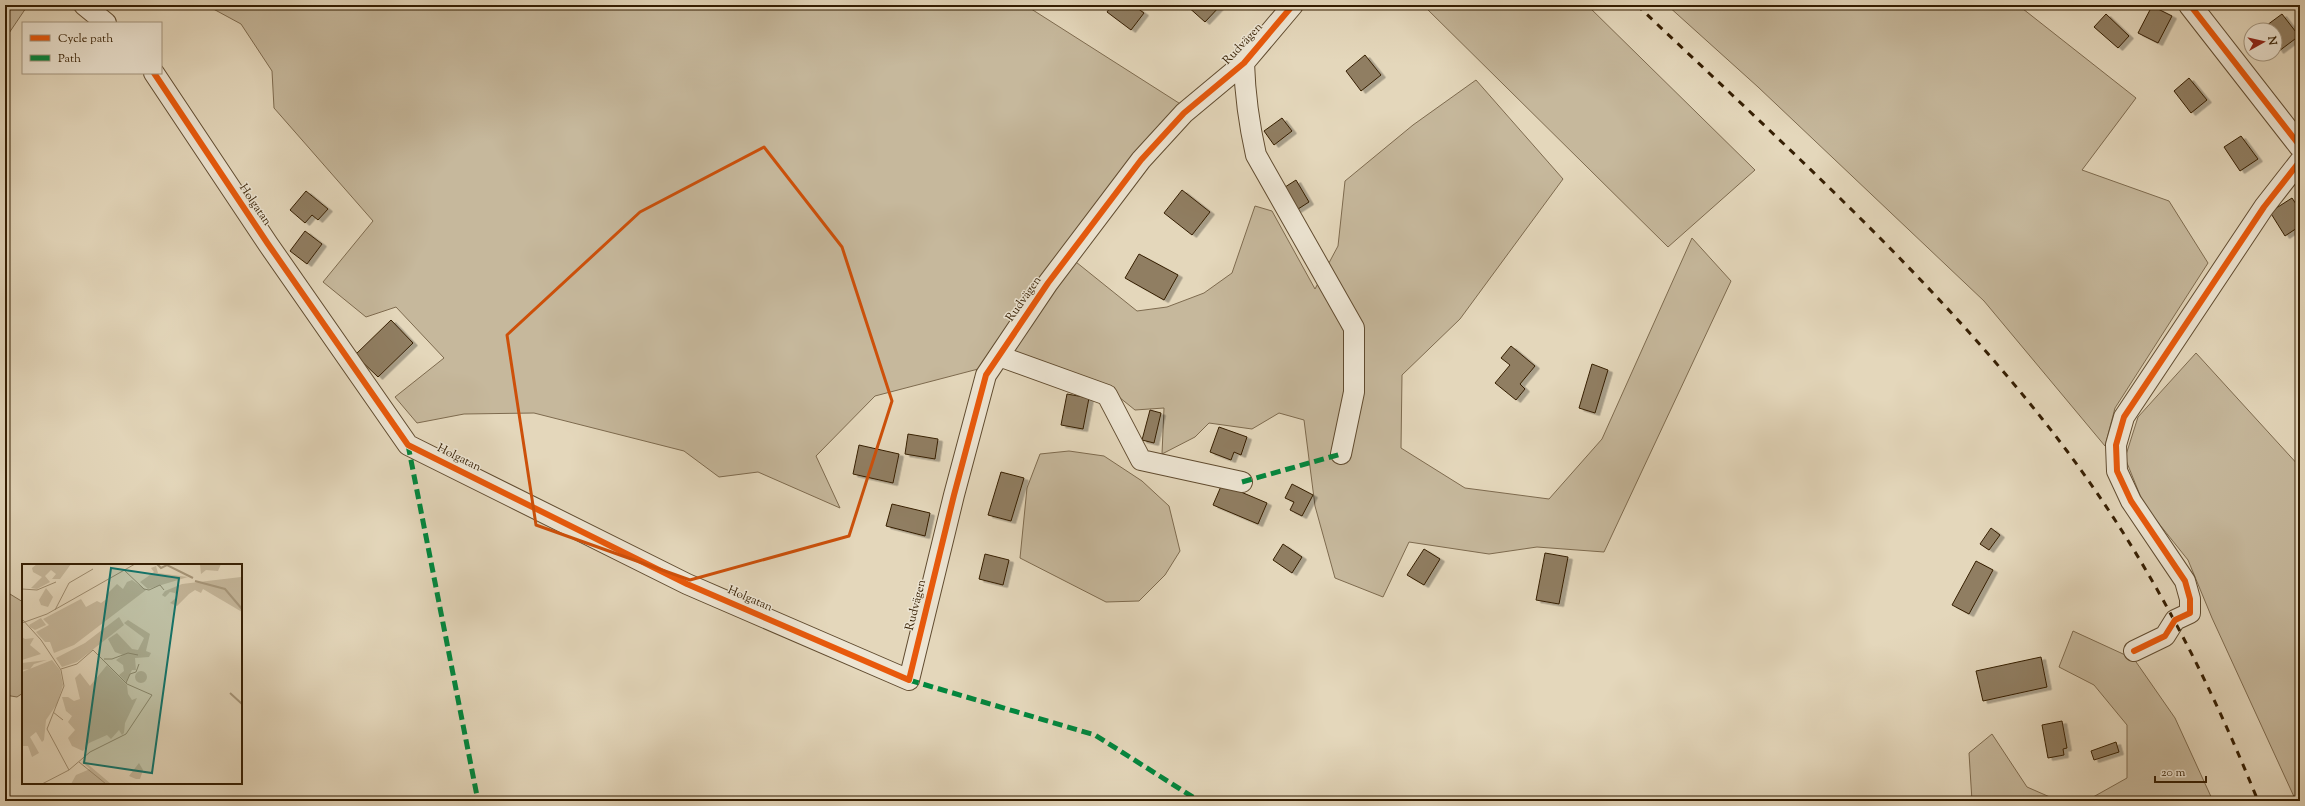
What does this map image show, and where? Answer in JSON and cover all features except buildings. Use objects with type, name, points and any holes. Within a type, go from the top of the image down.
[{"type":"street","points":[[84,5],[105,22]]},
{"type":"street","name":"Rudvägen","points":[[909,680],[954,495],[986,375],[1048,283],[1141,160],[1184,113],[1244,63],[1293,5]]},
{"type":"street","points":[[2134,651],[2165,636],[2175,620],[2190,613],[2190,599],[2186,581],[2131,501],[2117,471],[2116,445],[2124,417],[2264,206],[2300,148],[2190,5]]},
{"type":"street","points":[[1244,63],[1244,88],[1249,124],[1256,155],[1354,328],[1354,392],[1341,454]]},
{"type":"street","name":"Holgatan","points":[[155,74],[268,244],[408,445],[687,584],[909,680]]},
{"type":"street","points":[[999,356],[1107,395],[1141,460],[1242,482]]},
{"type":"highlighted area","points":[[764,147],[842,247],[892,401],[849,536],[690,580],[536,525],[507,335],[640,212]]},
{"type":"shaded area","points":[[5,5],[28,5],[5,39]]},
{"type":"shaded area","points":[[206,5],[1025,5],[1182,105],[982,368],[875,396],[816,456],[840,508],[758,472],[719,477],[684,451],[534,413],[464,414],[417,423],[395,397],[444,358],[396,307],[366,317],[323,282],[373,221],[274,108],[272,71],[241,24]]},
{"type":"shaded area","points":[[1423,5],[1587,5],[1755,170],[1668,247]]},
{"type":"shaded area","points":[[1667,5],[1950,5],[1955,10],[1961,5],[2018,5],[2136,98],[2082,170],[2169,201],[2208,263],[2115,408],[2105,446],[1984,301],[1758,87]]},
{"type":"shaded area","points":[[1476,80],[1563,179],[1460,319],[1402,375],[1401,448],[1465,488],[1549,499],[1602,439],[1692,238],[1731,281],[1604,552],[1537,547],[1489,554],[1409,542],[1383,597],[1335,578],[1315,506],[1304,420],[1279,413],[1252,429],[1209,423],[1195,437],[1162,454],[1164,408],[1135,410],[1114,393],[1009,352],[1076,262],[1137,311],[1167,307],[1204,293],[1232,273],[1255,206],[1272,211],[1315,289],[1338,246],[1345,181],[1413,125]]},
{"type":"shaded area","points":[[2196,353],[2300,467],[2300,801],[2296,801],[2212,618],[2188,560],[2144,505],[2125,458],[2138,417]]},
{"type":"shaded area","points":[[1069,451],[1104,456],[1142,481],[1169,506],[1180,551],[1165,575],[1139,601],[1106,602],[1020,558],[1027,488],[1040,454]]},
{"type":"shaded area","points":[[5,591],[22,601],[22,694],[17,697],[5,695]]},
{"type":"shaded area","points":[[2073,631],[2134,659],[2175,718],[2213,801],[2086,801],[2127,778],[2127,725],[2094,685],[2059,667]]},
{"type":"shaded area","points":[[1992,734],[2027,787],[2059,801],[1972,801],[1969,753]]},
{"type":"railway","points":[[1637,5],[1806,165],[1916,275],[2019,390],[2067,451],[2124,533],[2174,620],[2218,709],[2258,801]]},
{"type":"marked path","points":[[408,445],[478,801]]},
{"type":"marked path","points":[[1242,482],[1341,454]]},
{"type":"marked path","points":[[909,680],[1095,735],[1199,801]]},
{"type":"cycle path","points":[[155,74],[268,244],[408,445],[687,584],[909,680],[954,495],[986,375],[1048,283],[1141,160],[1184,113],[1244,63],[1293,5]]},
{"type":"cycle path","points":[[2190,5],[2300,146]]},
{"type":"cycle path","points":[[2134,651],[2165,636],[2175,620],[2190,613],[2190,599],[2185,581],[2131,501],[2117,471],[2116,445],[2124,417],[2264,207],[2300,161]]}]
